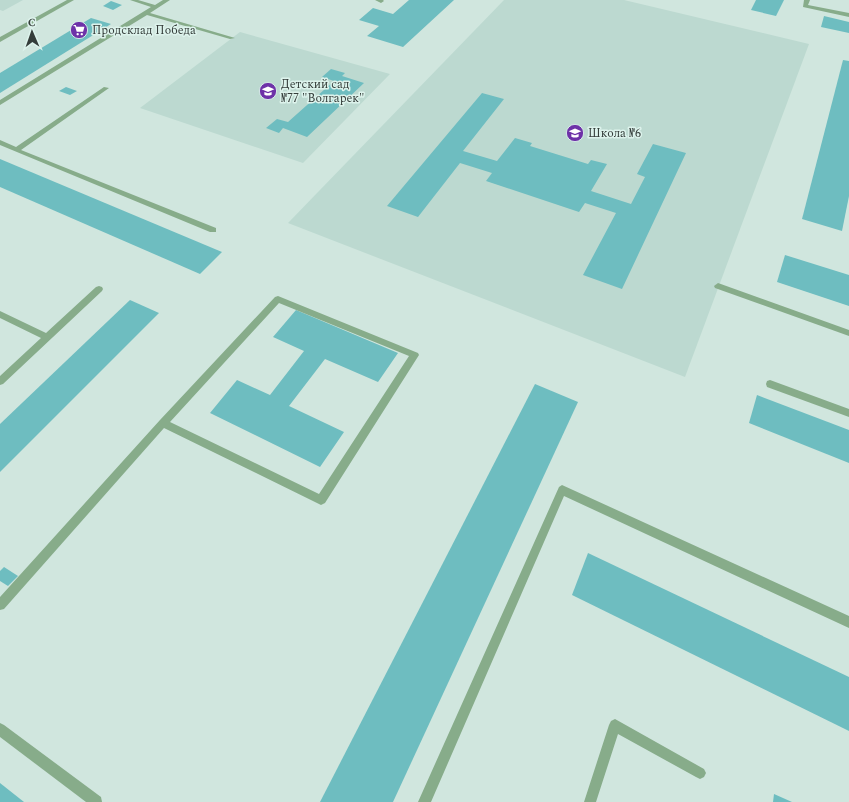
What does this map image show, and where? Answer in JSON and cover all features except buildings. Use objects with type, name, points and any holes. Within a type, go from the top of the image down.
[{"type":"street","points":[[1,38],[71,0]]},
{"type":"lane","points":[[133,0],[156,7]]},
{"type":"lane","points":[[0,103],[167,0]]},
{"type":"lane","points":[[807,0],[805,6],[849,15]]},
{"type":"lane","points":[[146,13],[232,38]]},
{"type":"lane","points":[[16,150],[106,88]]},
{"type":"lane","points":[[0,142],[16,150],[213,230]]},
{"type":"lane","points":[[718,286],[849,333]]},
{"type":"lane","points":[[0,381],[99,289]]},
{"type":"lane","points":[[0,605],[163,423],[278,299],[415,355],[321,500],[163,423]]},
{"type":"lane","points":[[0,314],[47,337]]},
{"type":"lane","points":[[770,384],[849,412]]},
{"type":"lane","points":[[424,802],[562,490],[849,622]]},
{"type":"lane","points":[[590,802],[616,725],[700,773]]},
{"type":"lane","points":[[0,729],[96,802]]},
{"type":"shaded area","points":[[0,0],[23,0],[3,11],[0,10]]},
{"type":"shaded area","name":"Школа №6","points":[[504,0],[624,0],[809,44],[685,377],[288,223]]},
{"type":"shaded area","name":"Детский сад №77 \"Волгарек\"","points":[[240,32],[390,74],[303,163],[140,108]]},
{"type":"place","name":"Продсклад Победа","points":[[79,30]]},
{"type":"place","name":"Детский сад №77 \"Волгарек\"","points":[[268,91]]},
{"type":"place","name":"Школа №6","points":[[575,133]]}]
